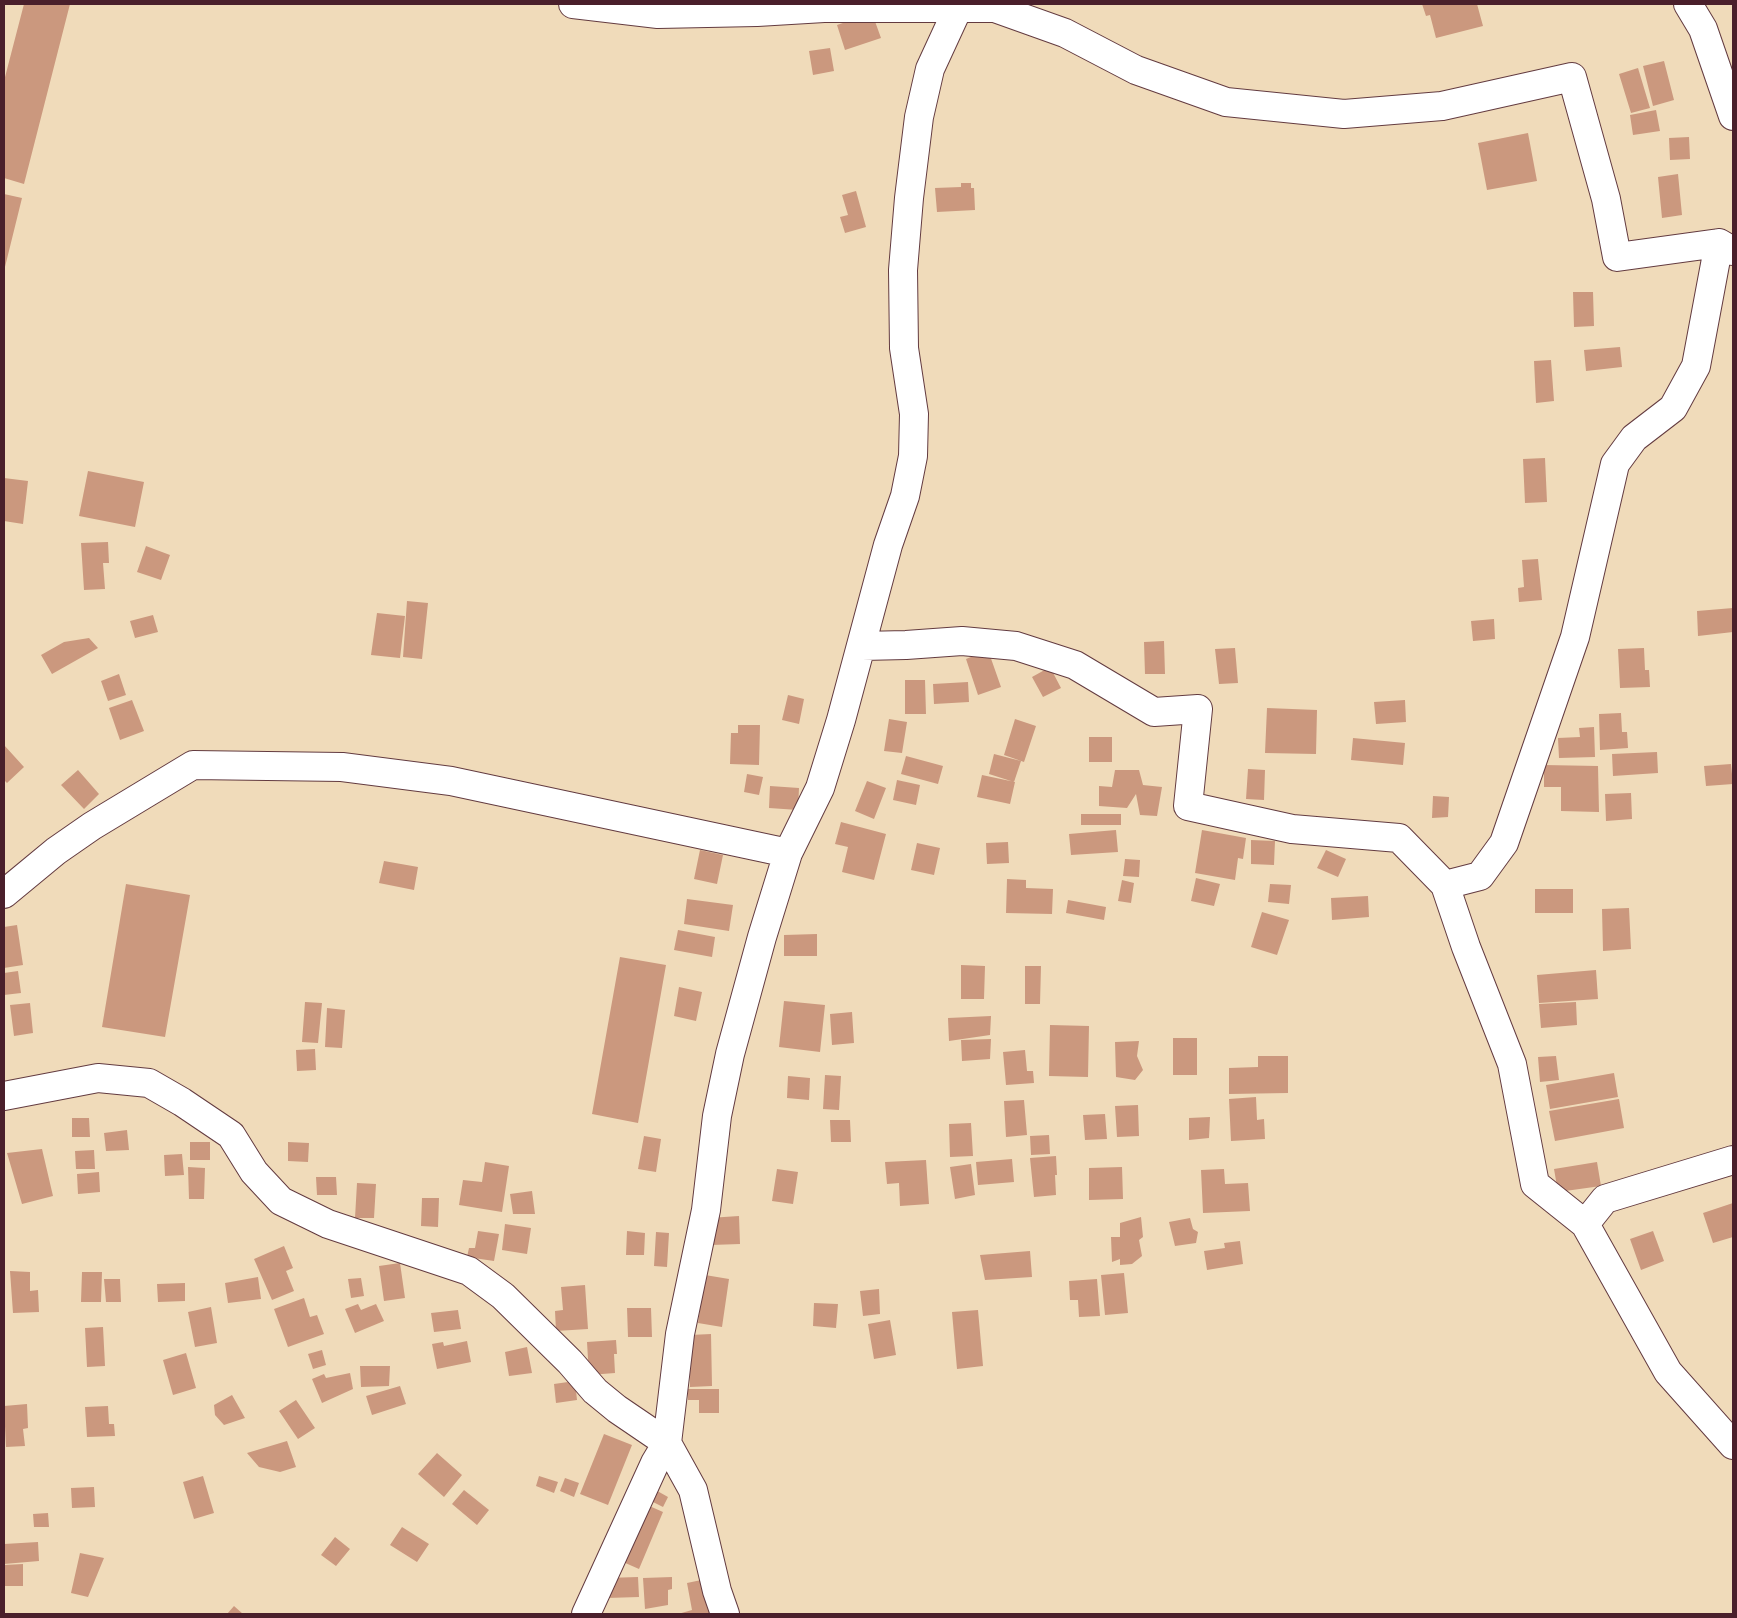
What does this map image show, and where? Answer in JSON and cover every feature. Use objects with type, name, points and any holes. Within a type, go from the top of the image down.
[{"type":"street","points":[[574,4],[658,14],[756,12],[824,8],[998,6],[1066,33],[1136,70],[1226,102],[1344,114],[1442,106],[1572,77],[1606,199],[1617,257],[1726,247],[1696,366],[1673,408],[1634,438],[1615,464],[1575,636],[1504,843],[1480,876],[1445,884]]},
{"type":"street","points":[[1688,4],[1703,29],[1733,116]]},
{"type":"street","points":[[586,1614],[655,1463],[667,1443],[680,1334],[706,1210],[717,1116],[732,1045],[788,853],[820,788],[862,646],[888,545],[904,496],[913,456],[914,414],[904,348],[903,270],[909,198],[919,117],[930,68],[959,6]]},
{"type":"street","points":[[862,646],[962,641],[1016,646],[1075,664],[1154,712],[1198,709],[1188,806],[1292,829],[1399,838],[1445,884],[1466,947],[1512,1064],[1535,1184],[1585,1224],[1668,1372],[1733,1445]]},
{"type":"street","points":[[4,894],[56,851],[92,826],[193,765],[342,767],[451,781],[788,853]]},
{"type":"street","points":[[4,1096],[98,1078],[149,1083],[231,1134],[254,1172],[281,1201],[328,1224],[469,1271],[503,1296],[570,1362],[595,1391],[617,1409],[667,1443],[693,1490],[717,1591],[725,1614]]},
{"type":"street","points":[[1585,1224],[1605,1199],[1733,1160]]},
{"type":"building","points":[[24,4],[70,4],[24,184],[4,178],[4,81]]},
{"type":"building","points":[[1422,4],[1477,4],[1483,26],[1436,38],[1430,15],[1426,16]]},
{"type":"building","points":[[872,13],[881,38],[845,50],[837,25]]},
{"type":"building","points":[[830,48],[834,71],[813,75],[809,51]]},
{"type":"building","points":[[1664,61],[1674,100],[1653,106],[1643,66]]},
{"type":"building","points":[[1638,68],[1650,108],[1631,113],[1619,74]]},
{"type":"building","points":[[1656,110],[1660,131],[1633,135],[1630,115]]},
{"type":"building","points":[[1528,133],[1537,181],[1487,190],[1478,143]]},
{"type":"building","points":[[1689,137],[1690,159],[1670,160],[1669,138]]},
{"type":"building","points":[[1678,174],[1682,215],[1662,218],[1658,177]]},
{"type":"building","points":[[961,183],[971,183],[971,188],[974,188],[975,210],[937,212],[935,188],[961,187]]},
{"type":"building","points":[[856,191],[866,227],[845,233],[840,217],[848,215],[842,195]]},
{"type":"building","points":[[4,194],[22,198],[4,271]]},
{"type":"building","points":[[1573,292],[1593,292],[1594,326],[1574,327]]},
{"type":"building","points":[[1620,347],[1622,367],[1586,371],[1584,350]]},
{"type":"building","points":[[1551,360],[1554,401],[1536,403],[1534,361]]},
{"type":"building","points":[[1545,458],[1547,502],[1525,503],[1523,459]]},
{"type":"building","points":[[88,471],[144,482],[135,527],[79,516]]},
{"type":"building","points":[[4,478],[28,481],[23,524],[4,521]]},
{"type":"building","points":[[108,542],[109,563],[103,563],[105,589],[84,590],[81,543]]},
{"type":"building","points":[[146,546],[170,555],[161,580],[137,572]]},
{"type":"building","points":[[1538,559],[1542,600],[1519,602],[1518,588],[1524,587],[1522,560]]},
{"type":"building","points":[[407,601],[428,603],[422,659],[403,657]]},
{"type":"building","points":[[1733,608],[1733,632],[1698,636],[1697,611]]},
{"type":"building","points":[[377,613],[405,616],[400,658],[371,655]]},
{"type":"building","points":[[153,615],[158,632],[135,638],[130,621]]},
{"type":"building","points":[[1494,619],[1495,639],[1473,641],[1471,621]]},
{"type":"building","points":[[89,638],[98,648],[52,674],[41,655],[64,642]]},
{"type":"building","points":[[1164,641],[1165,674],[1145,674],[1144,642]]},
{"type":"building","points":[[1235,648],[1238,683],[1219,684],[1215,649]]},
{"type":"building","points":[[1644,648],[1645,670],[1649,670],[1650,687],[1620,688],[1618,649]]},
{"type":"building","points":[[988,650],[1001,687],[978,695],[966,659]]},
{"type":"building","points":[[1050,667],[1061,688],[1043,697],[1032,677]]},
{"type":"building","points":[[119,674],[126,695],[108,701],[101,681]]},
{"type":"building","points":[[905,680],[925,680],[926,714],[905,714]]},
{"type":"building","points":[[968,682],[969,702],[934,704],[933,684]]},
{"type":"building","points":[[788,695],[804,699],[799,724],[782,720]]},
{"type":"building","points":[[132,700],[144,731],[120,740],[109,708]]},
{"type":"building","points":[[1405,700],[1406,722],[1376,724],[1374,702]]},
{"type":"building","points":[[1267,708],[1317,710],[1316,754],[1265,753]]},
{"type":"building","points":[[1621,713],[1622,732],[1627,732],[1628,748],[1600,750],[1599,714]]},
{"type":"building","points":[[889,719],[907,722],[902,753],[884,751]]},
{"type":"building","points":[[1015,719],[1036,726],[1024,762],[1004,755]]},
{"type":"building","points":[[738,725],[760,725],[759,765],[730,764],[731,733],[738,733]]},
{"type":"building","points":[[1594,727],[1595,757],[1559,758],[1558,738],[1580,737],[1579,728]]},
{"type":"building","points":[[1089,737],[1112,737],[1112,762],[1089,762]]},
{"type":"building","points":[[1353,738],[1405,743],[1403,765],[1351,760]]},
{"type":"building","points":[[4,745],[24,767],[7,783],[4,780]]},
{"type":"building","points":[[1657,752],[1658,773],[1613,776],[1612,754]]},
{"type":"building","points":[[994,754],[1021,761],[1014,782],[989,774]]},
{"type":"building","points":[[906,756],[943,766],[938,784],[901,774]]},
{"type":"building","points":[[1731,764],[1733,784],[1706,786],[1704,766]]},
{"type":"building","points":[[1544,765],[1598,766],[1599,812],[1561,811],[1561,787],[1544,787]]},
{"type":"building","points":[[1248,769],[1265,770],[1264,800],[1246,799]]},
{"type":"building","points":[[78,770],[99,794],[84,809],[61,785]]},
{"type":"building","points":[[1115,770],[1139,770],[1143,785],[1162,787],[1157,816],[1140,815],[1136,794],[1127,808],[1099,806],[1099,786],[1112,787]]},
{"type":"building","points":[[747,774],[763,777],[759,795],[744,792]]},
{"type":"building","points":[[982,775],[1015,782],[1010,804],[977,797]]},
{"type":"building","points":[[897,780],[920,785],[916,805],[893,800]]},
{"type":"building","points":[[867,781],[886,788],[874,819],[855,811]]},
{"type":"building","points":[[770,786],[799,788],[798,810],[769,808]]},
{"type":"building","points":[[1631,793],[1632,819],[1606,821],[1605,794]]},
{"type":"building","points":[[1433,796],[1449,797],[1448,817],[1432,818]]},
{"type":"building","points":[[1081,814],[1121,814],[1121,825],[1081,825]]},
{"type":"building","points":[[841,822],[886,834],[874,880],[842,872],[848,847],[835,844]]},
{"type":"building","points":[[1116,830],[1118,852],[1071,855],[1069,834]]},
{"type":"building","points":[[1202,830],[1246,838],[1243,859],[1238,858],[1235,880],[1195,873]]},
{"type":"building","points":[[1251,840],[1275,841],[1274,865],[1251,864]]},
{"type":"building","points":[[1008,842],[1009,863],[987,864],[986,843]]},
{"type":"building","points":[[917,843],[940,848],[934,875],[911,870]]},
{"type":"building","points":[[700,850],[723,855],[717,884],[694,879]]},
{"type":"building","points":[[1326,850],[1346,859],[1338,877],[1317,868]]},
{"type":"building","points":[[1125,859],[1140,860],[1139,877],[1123,876]]},
{"type":"building","points":[[384,861],[418,867],[414,890],[379,883]]},
{"type":"building","points":[[1196,878],[1220,884],[1214,906],[1191,901]]},
{"type":"building","points":[[1007,879],[1026,880],[1026,888],[1053,889],[1052,914],[1006,913]]},
{"type":"building","points":[[1122,880],[1134,883],[1131,903],[1118,901]]},
{"type":"building","points":[[126,884],[190,895],[165,1037],[102,1027]]},
{"type":"building","points":[[1270,884],[1291,885],[1289,904],[1268,902]]},
{"type":"building","points":[[1535,889],[1573,889],[1573,913],[1535,913]]},
{"type":"building","points":[[1368,896],[1369,917],[1332,920],[1331,898]]},
{"type":"building","points":[[687,899],[733,905],[729,931],[684,924]]},
{"type":"building","points":[[1068,900],[1106,907],[1104,920],[1066,913]]},
{"type":"building","points":[[1629,908],[1631,949],[1603,951],[1602,909]]},
{"type":"building","points":[[1262,912],[1289,920],[1277,955],[1251,947]]},
{"type":"building","points":[[17,925],[23,965],[4,968],[4,927]]},
{"type":"building","points":[[678,930],[715,937],[712,957],[674,950]]},
{"type":"building","points":[[817,934],[817,956],[784,956],[784,935]]},
{"type":"building","points":[[620,957],[666,965],[638,1123],[592,1114]]},
{"type":"building","points":[[961,965],[985,966],[984,999],[961,999]]},
{"type":"building","points":[[1025,966],[1041,966],[1040,1004],[1025,1004]]},
{"type":"building","points":[[1596,970],[1598,999],[1539,1003],[1537,975]]},
{"type":"building","points":[[18,971],[21,993],[4,995],[4,973]]},
{"type":"building","points":[[679,987],[702,992],[696,1021],[674,1016]]},
{"type":"building","points":[[784,1001],[825,1005],[820,1052],[779,1047]]},
{"type":"building","points":[[305,1002],[322,1003],[318,1043],[302,1042]]},
{"type":"building","points":[[1576,1002],[1577,1025],[1541,1028],[1539,1004]]},
{"type":"building","points":[[30,1003],[33,1033],[14,1036],[10,1005]]},
{"type":"building","points":[[327,1008],[345,1010],[342,1048],[325,1047]]},
{"type":"building","points":[[852,1012],[854,1043],[832,1045],[830,1014]]},
{"type":"building","points":[[991,1016],[990,1035],[949,1041],[948,1018]]},
{"type":"building","points":[[1050,1025],[1089,1026],[1088,1077],[1049,1076]]},
{"type":"building","points":[[1173,1038],[1197,1038],[1197,1075],[1173,1075]]},
{"type":"building","points":[[991,1039],[990,1059],[962,1061],[961,1040]]},
{"type":"building","points":[[1139,1041],[1137,1056],[1143,1070],[1135,1080],[1116,1077],[1115,1042]]},
{"type":"building","points":[[315,1049],[316,1070],[297,1071],[296,1050]]},
{"type":"building","points":[[1025,1050],[1027,1071],[1033,1071],[1034,1083],[1006,1085],[1003,1052]]},
{"type":"building","points":[[1258,1056],[1288,1056],[1288,1093],[1229,1094],[1229,1068],[1258,1067]]},
{"type":"building","points":[[1556,1056],[1559,1080],[1540,1082],[1538,1057]]},
{"type":"building","points":[[1614,1073],[1618,1097],[1550,1109],[1546,1085]]},
{"type":"building","points":[[825,1075],[841,1076],[839,1110],[823,1109]]},
{"type":"building","points":[[788,1076],[810,1078],[809,1100],[787,1098]]},
{"type":"building","points":[[1256,1097],[1257,1120],[1264,1119],[1265,1139],[1231,1141],[1229,1099]]},
{"type":"building","points":[[1619,1099],[1624,1128],[1555,1141],[1549,1111]]},
{"type":"building","points":[[1024,1100],[1027,1135],[1006,1137],[1004,1101]]},
{"type":"building","points":[[1138,1105],[1139,1136],[1117,1137],[1115,1106]]},
{"type":"building","points":[[1105,1114],[1107,1139],[1085,1140],[1083,1115]]},
{"type":"building","points":[[1210,1117],[1209,1138],[1189,1140],[1189,1118]]},
{"type":"building","points":[[72,1118],[89,1118],[90,1137],[72,1137]]},
{"type":"building","points":[[830,1120],[850,1120],[851,1142],[831,1142]]},
{"type":"building","points":[[971,1123],[973,1156],[950,1157],[949,1124]]},
{"type":"building","points":[[127,1130],[129,1150],[106,1151],[104,1133]]},
{"type":"building","points":[[1049,1135],[1050,1154],[1031,1155],[1030,1136]]},
{"type":"building","points":[[644,1136],[661,1139],[656,1172],[638,1169]]},
{"type":"building","points":[[190,1142],[210,1142],[210,1160],[190,1160]]},
{"type":"building","points":[[288,1142],[309,1143],[308,1162],[288,1161]]},
{"type":"building","points":[[42,1149],[53,1196],[22,1204],[7,1153]]},
{"type":"building","points":[[94,1150],[95,1169],[76,1169],[75,1151]]},
{"type":"building","points":[[182,1154],[184,1175],[165,1176],[164,1155]]},
{"type":"building","points":[[1056,1156],[1056,1195],[1034,1197],[1030,1158]]},
{"type":"building","points":[[1012,1159],[1014,1182],[978,1185],[976,1162]]},
{"type":"building","points":[[926,1160],[929,1204],[900,1206],[899,1183],[887,1184],[885,1162]]},
{"type":"building","points":[[485,1162],[509,1166],[502,1212],[459,1205],[463,1180],[482,1182]]},
{"type":"building","points":[[1597,1162],[1601,1186],[1558,1192],[1554,1169]]},
{"type":"building","points":[[971,1164],[975,1195],[955,1199],[950,1167]]},
{"type":"building","points":[[188,1167],[205,1168],[204,1199],[189,1199]]},
{"type":"building","points":[[1122,1167],[1123,1199],[1089,1200],[1089,1168]]},
{"type":"building","points":[[777,1169],[798,1172],[793,1204],[772,1201]]},
{"type":"building","points":[[1224,1169],[1225,1184],[1248,1183],[1250,1211],[1203,1213],[1201,1170]]},
{"type":"building","points":[[99,1172],[100,1192],[78,1194],[77,1174]]},
{"type":"building","points":[[316,1177],[336,1177],[337,1195],[317,1195]]},
{"type":"building","points":[[357,1183],[376,1184],[374,1218],[355,1218]]},
{"type":"building","points":[[532,1191],[535,1214],[513,1214],[510,1194]]},
{"type":"building","points":[[422,1198],[439,1198],[438,1227],[421,1226]]},
{"type":"building","points":[[1733,1203],[1733,1237],[1713,1243],[1703,1213]]},
{"type":"building","points":[[739,1216],[740,1244],[711,1245],[709,1218]]},
{"type":"building","points":[[1141,1217],[1143,1237],[1139,1240],[1142,1256],[1132,1264],[1120,1265],[1120,1259],[1112,1262],[1111,1237],[1120,1237],[1120,1223]]},
{"type":"building","points":[[1190,1218],[1193,1229],[1198,1232],[1196,1243],[1175,1246],[1169,1222]]},
{"type":"building","points":[[505,1224],[531,1228],[527,1254],[502,1250]]},
{"type":"building","points":[[478,1231],[499,1234],[494,1261],[467,1257],[469,1248],[475,1248]]},
{"type":"building","points":[[627,1231],[645,1233],[644,1255],[626,1255]]},
{"type":"building","points":[[1653,1231],[1664,1261],[1641,1270],[1630,1239]]},
{"type":"building","points":[[656,1232],[669,1233],[667,1267],[654,1266]]},
{"type":"building","points":[[1240,1241],[1243,1264],[1207,1270],[1204,1251],[1225,1248],[1224,1243]]},
{"type":"building","points":[[284,1246],[293,1268],[286,1271],[294,1291],[272,1300],[254,1259]]},
{"type":"building","points":[[1030,1251],[1032,1277],[985,1280],[980,1255]]},
{"type":"building","points":[[400,1263],[405,1298],[384,1301],[379,1266]]},
{"type":"building","points":[[10,1271],[30,1272],[30,1291],[38,1290],[39,1312],[13,1313]]},
{"type":"building","points":[[82,1272],[102,1272],[101,1302],[81,1302]]},
{"type":"building","points":[[1124,1273],[1128,1313],[1105,1315],[1101,1275]]},
{"type":"building","points":[[705,1275],[729,1279],[722,1327],[698,1323]]},
{"type":"building","points":[[258,1277],[261,1299],[228,1303],[225,1283]]},
{"type":"building","points":[[361,1278],[364,1296],[351,1298],[348,1279]]},
{"type":"building","points":[[104,1279],[120,1279],[121,1302],[106,1302]]},
{"type":"building","points":[[1097,1279],[1100,1316],[1079,1317],[1078,1300],[1070,1300],[1069,1281]]},
{"type":"building","points":[[185,1283],[185,1301],[158,1302],[157,1284]]},
{"type":"building","points":[[585,1285],[588,1329],[556,1331],[555,1311],[563,1310],[561,1287]]},
{"type":"building","points":[[879,1289],[880,1314],[863,1316],[860,1291]]},
{"type":"building","points":[[304,1298],[310,1317],[317,1315],[324,1334],[288,1347],[274,1309]]},
{"type":"building","points":[[814,1303],[838,1304],[836,1328],[813,1326]]},
{"type":"building","points":[[358,1304],[361,1310],[376,1304],[384,1321],[355,1333],[345,1309]]},
{"type":"building","points":[[211,1307],[217,1343],[195,1347],[188,1312]]},
{"type":"building","points":[[627,1308],[651,1308],[652,1337],[628,1337]]},
{"type":"building","points":[[458,1310],[461,1329],[434,1332],[431,1313]]},
{"type":"building","points":[[978,1310],[983,1366],[957,1369],[952,1312]]},
{"type":"building","points":[[890,1320],[896,1355],[874,1359],[868,1324]]},
{"type":"building","points":[[103,1327],[105,1366],[87,1367],[85,1328]]},
{"type":"building","points":[[711,1334],[712,1386],[690,1387],[690,1335]]},
{"type":"building","points":[[616,1340],[617,1354],[614,1354],[615,1373],[589,1375],[587,1342]]},
{"type":"building","points":[[467,1341],[471,1362],[437,1369],[432,1344],[443,1342],[444,1346]]},
{"type":"building","points":[[527,1347],[532,1373],[509,1376],[505,1352]]},
{"type":"building","points":[[322,1350],[326,1365],[313,1369],[308,1354]]},
{"type":"building","points":[[186,1353],[196,1388],[173,1395],[163,1360]]},
{"type":"building","points":[[360,1366],[390,1366],[389,1386],[361,1387]]},
{"type":"building","points":[[350,1373],[353,1389],[322,1403],[312,1379],[324,1374],[326,1378]]},
{"type":"building","points":[[575,1381],[577,1400],[556,1403],[554,1384]]},
{"type":"building","points":[[400,1386],[406,1404],[372,1415],[366,1396]]},
{"type":"building","points":[[688,1389],[719,1389],[719,1413],[699,1413],[699,1400],[688,1400]]},
{"type":"building","points":[[232,1395],[245,1418],[224,1425],[215,1415],[214,1405]]},
{"type":"building","points":[[296,1400],[315,1428],[298,1439],[279,1411]]},
{"type":"building","points":[[27,1404],[28,1428],[23,1429],[25,1446],[6,1447],[4,1406]]},
{"type":"building","points":[[108,1406],[109,1424],[114,1424],[115,1436],[87,1437],[85,1407]]},
{"type":"building","points":[[604,1434],[632,1445],[608,1505],[580,1494]]},
{"type":"building","points":[[287,1441],[296,1467],[280,1472],[259,1467],[247,1453]]},
{"type":"building","points":[[437,1453],[462,1475],[444,1497],[418,1474]]},
{"type":"building","points":[[203,1476],[214,1513],[194,1519],[183,1482]]},
{"type":"building","points":[[539,1476],[558,1482],[554,1493],[536,1486]]},
{"type":"building","points":[[565,1478],[579,1483],[574,1497],[560,1491]]},
{"type":"building","points":[[94,1487],[95,1507],[72,1508],[71,1488]]},
{"type":"building","points":[[652,1488],[668,1497],[663,1507],[647,1499]]},
{"type":"building","points":[[464,1490],[489,1510],[477,1525],[452,1504]]},
{"type":"building","points":[[638,1501],[663,1512],[639,1569],[614,1558]]},
{"type":"building","points":[[48,1513],[49,1527],[34,1527],[33,1514]]},
{"type":"building","points":[[402,1527],[429,1544],[417,1562],[390,1545]]},
{"type":"building","points":[[335,1537],[350,1549],[336,1566],[321,1555]]},
{"type":"building","points":[[38,1542],[39,1561],[4,1564],[4,1544]]},
{"type":"building","points":[[80,1553],[104,1558],[88,1597],[71,1593]]},
{"type":"building","points":[[23,1564],[23,1586],[4,1586],[4,1565]]},
{"type":"building","points":[[638,1577],[639,1597],[607,1598],[606,1578]]},
{"type":"building","points":[[672,1577],[672,1589],[668,1590],[668,1605],[645,1609],[643,1578]]},
{"type":"building","points":[[706,1579],[713,1614],[678,1614],[692,1610],[687,1583]]},
{"type":"building","points":[[234,1606],[243,1614],[227,1614]]}]
